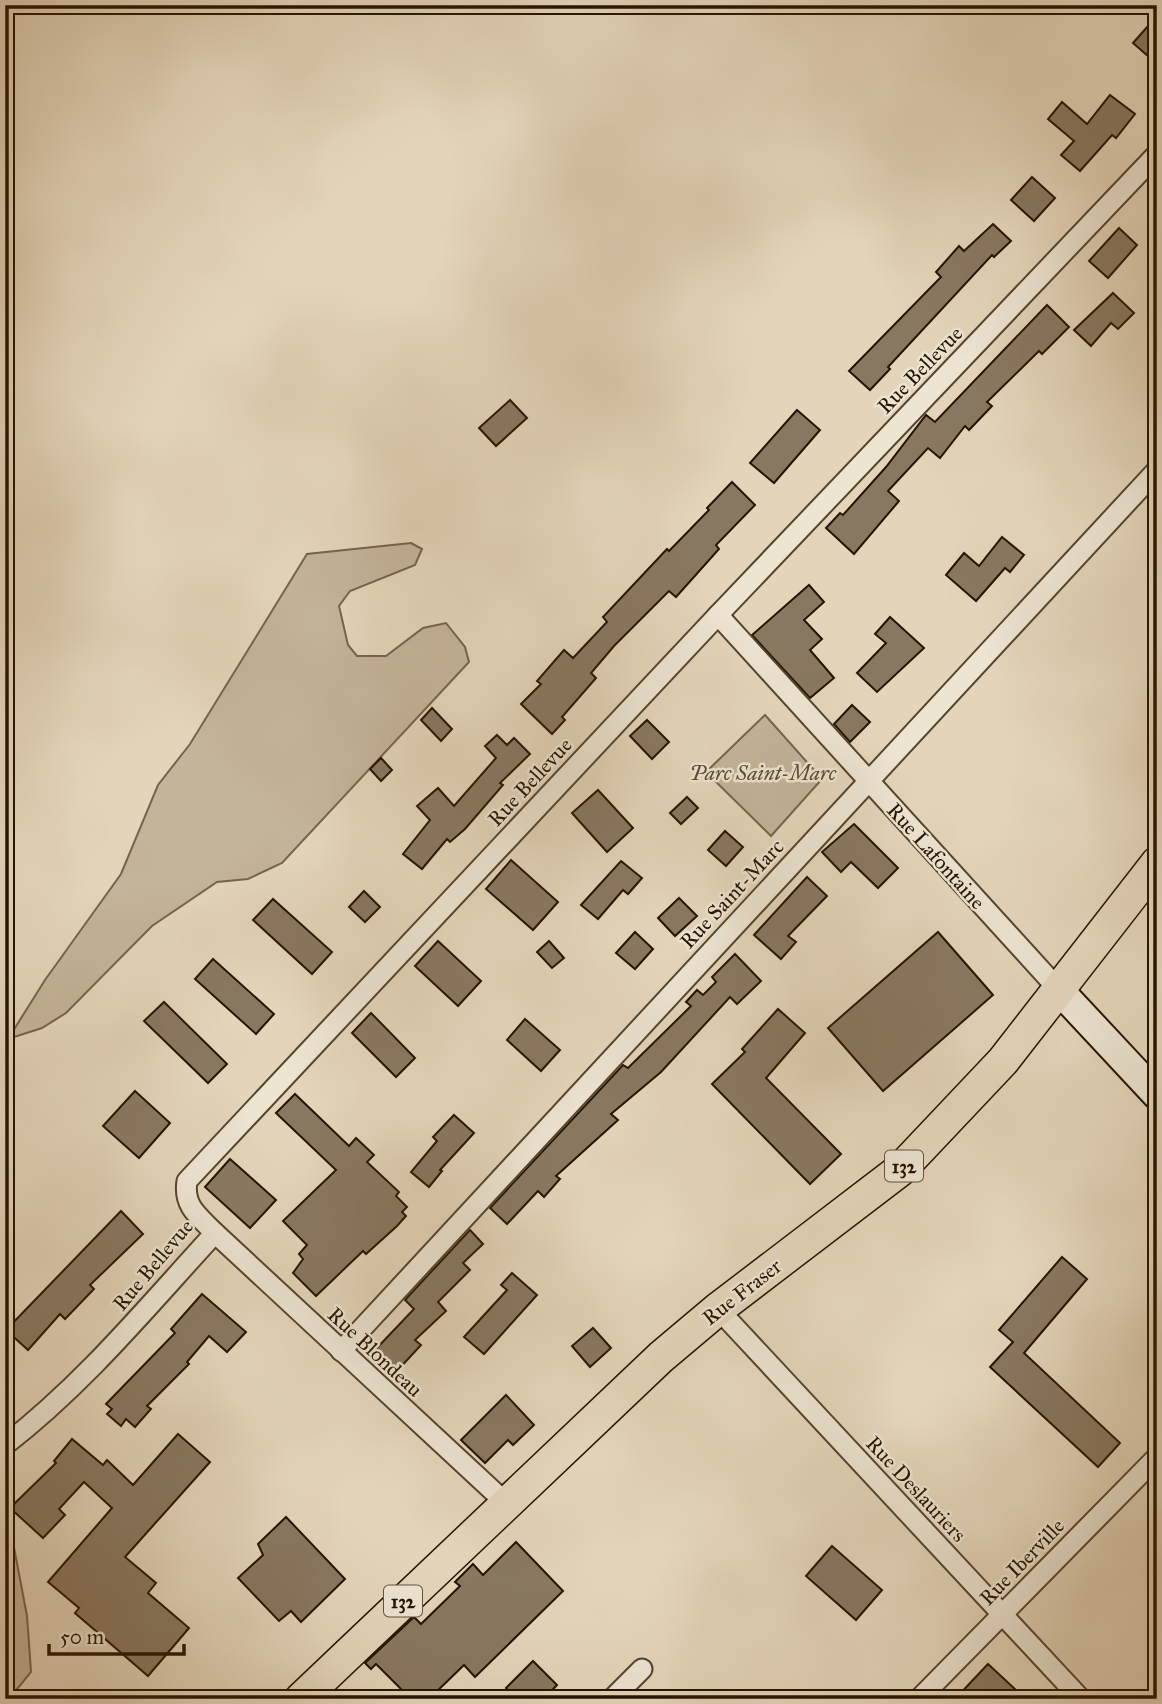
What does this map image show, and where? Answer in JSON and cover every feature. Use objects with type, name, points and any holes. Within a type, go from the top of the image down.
[{"type":"main road","name":"Rue Fraser","points":[[301,1699],[661,1357],[718,1309],[900,1170],[1003,1061],[1157,863]]},
{"type":"main road","name":"Rue Lafontaine","points":[[1059,990],[1157,1096]]},
{"type":"street","name":"Rue Bellevue","points":[[5,1444],[68,1393],[103,1358],[215,1233],[189,1206],[185,1195],[187,1181],[718,615],[1157,154]]},
{"type":"street","name":"Rue Saint-Marc","points":[[341,1351],[1157,470]]},
{"type":"street","name":"Rue Lafontaine","points":[[718,615],[1059,990]]},
{"type":"street","name":"Rue Blondeau","points":[[215,1233],[506,1503]]},
{"type":"street","name":"Rue Deslauriers","points":[[718,1309],[1081,1699]]},
{"type":"street","name":"Rue Iberville","points":[[919,1699],[1157,1457]]},
{"type":"street","points":[[612,1699],[642,1669]]},
{"type":"green space","points":[[411,543],[422,549],[415,565],[350,591],[339,606],[348,645],[357,656],[386,656],[423,628],[446,623],[465,647],[469,662],[282,863],[248,879],[217,882],[152,926],[66,1013],[42,1028],[8,1039],[45,980],[121,874],[158,785],[190,744],[307,554]]},
{"type":"green space","name":"Parc Saint-Marc","points":[[765,715],[822,779],[771,836],[706,772]]},
{"type":"green space","points":[[5,1500],[27,1616],[31,1672],[9,1699],[5,1699]]},
{"type":"building","points":[[1157,16],[1157,64],[1133,43]]},
{"type":"building","points":[[1110,95],[1135,114],[1116,138],[1112,135],[1080,171],[1061,155],[1074,141],[1048,119],[1062,102],[1087,124]]},
{"type":"building","points":[[1032,177],[1055,198],[1034,221],[1011,200]]},
{"type":"building","points":[[993,224],[1011,241],[994,257],[992,255],[870,390],[849,371],[941,277],[936,272],[959,246],[964,251]]},
{"type":"building","points":[[1119,228],[1137,245],[1108,278],[1089,261]]},
{"type":"building","points":[[1113,293],[1134,313],[1118,329],[1111,323],[1091,346],[1074,330]]},
{"type":"building","points":[[1047,305],[1069,327],[1042,354],[1039,351],[987,402],[992,406],[969,430],[965,426],[940,458],[928,448],[888,491],[899,501],[854,554],[826,528],[840,513],[843,515],[886,467],[926,415],[935,422]]},
{"type":"building","points":[[510,400],[527,418],[496,446],[479,428]]},
{"type":"building","points":[[797,410],[820,430],[774,483],[750,463]]},
{"type":"building","points":[[732,482],[755,505],[716,545],[719,549],[676,597],[669,591],[614,646],[591,673],[596,678],[562,717],[565,720],[552,734],[521,704],[541,684],[537,681],[564,650],[573,658],[607,622],[603,617],[667,549],[669,551],[709,510],[707,508]]},
{"type":"building","points":[[1002,537],[1024,555],[1010,572],[1005,568],[976,601],[946,575],[964,553],[979,566]]},
{"type":"building","points":[[809,585],[824,602],[804,620],[822,639],[810,650],[834,678],[810,698],[752,635]]},
{"type":"building","points":[[890,617],[924,648],[877,692],[857,673],[886,643],[875,634]]},
{"type":"building","points":[[852,705],[870,722],[850,742],[834,724]]},
{"type":"building","points":[[432,708],[452,729],[441,741],[421,720]]},
{"type":"building","points":[[647,720],[669,742],[652,759],[630,736]]},
{"type":"building","points":[[497,735],[507,745],[514,738],[530,754],[500,783],[503,785],[465,829],[450,842],[447,839],[422,869],[403,854],[430,820],[417,806],[438,788],[454,806],[496,758],[485,746]]},
{"type":"building","points":[[381,758],[392,770],[381,781],[370,769]]},
{"type":"building","points":[[598,790],[633,828],[607,852],[572,813]]},
{"type":"building","points":[[687,797],[698,808],[681,824],[670,813]]},
{"type":"building","points":[[854,824],[898,868],[878,888],[851,862],[841,872],[822,852]]},
{"type":"building","points":[[725,831],[743,847],[726,866],[708,850]]},
{"type":"building","points":[[511,860],[558,902],[533,930],[486,889]]},
{"type":"building","points":[[621,861],[642,878],[628,894],[623,890],[598,919],[581,905]]},
{"type":"building","points":[[807,877],[827,896],[788,936],[796,942],[781,959],[754,935]]},
{"type":"building","points":[[364,891],[380,907],[365,922],[349,907]]},
{"type":"building","points":[[679,898],[697,916],[675,936],[658,918]]},
{"type":"building","points":[[273,899],[332,952],[312,974],[253,920]]},
{"type":"building","points":[[635,932],[653,949],[635,969],[616,953]]},
{"type":"building","points":[[938,932],[993,995],[883,1091],[828,1028]]},
{"type":"building","points":[[438,941],[481,981],[458,1006],[415,966]]},
{"type":"building","points":[[549,941],[564,958],[552,968],[537,952]]},
{"type":"building","points":[[735,954],[761,981],[737,1004],[730,997],[661,1072],[611,1114],[618,1120],[556,1176],[560,1179],[544,1197],[538,1191],[507,1224],[490,1208],[623,1065],[628,1068],[691,1006],[686,1002],[697,990],[703,995],[716,982],[712,977]]},
{"type":"building","points":[[213,959],[274,1014],[256,1034],[195,979]]},
{"type":"building","points":[[164,1002],[227,1064],[208,1083],[144,1021]]},
{"type":"building","points":[[778,1009],[805,1033],[766,1078],[841,1154],[810,1184],[712,1084],[745,1052],[742,1049]]},
{"type":"building","points":[[371,1013],[415,1058],[396,1077],[352,1033]]},
{"type":"building","points":[[525,1019],[560,1050],[541,1071],[507,1040]]},
{"type":"building","points":[[135,1091],[170,1123],[139,1158],[103,1126]]},
{"type":"building","points":[[295,1094],[349,1146],[356,1138],[374,1155],[367,1162],[399,1192],[396,1196],[407,1207],[402,1212],[406,1216],[397,1226],[366,1254],[363,1251],[316,1296],[293,1273],[303,1259],[299,1254],[307,1245],[283,1221],[336,1170],[276,1113]]},
{"type":"building","points":[[454,1115],[474,1133],[440,1170],[442,1171],[429,1187],[411,1172],[437,1141],[433,1137]]},
{"type":"building","points":[[230,1159],[276,1200],[250,1228],[205,1187]]},
{"type":"building","points":[[121,1211],[143,1234],[90,1285],[94,1289],[65,1319],[60,1314],[28,1350],[6,1330]]},
{"type":"building","points":[[470,1230],[483,1244],[463,1263],[470,1270],[438,1302],[446,1311],[415,1340],[421,1345],[396,1372],[374,1351],[414,1309],[405,1300]]},
{"type":"building","points":[[1062,1257],[1087,1279],[1024,1353],[1120,1443],[1098,1467],[990,1367],[1013,1342],[999,1330]]},
{"type":"building","points":[[512,1273],[537,1295],[484,1354],[464,1337],[507,1290],[501,1285]]},
{"type":"building","points":[[202,1294],[246,1332],[227,1352],[209,1336],[187,1362],[189,1364],[147,1406],[151,1409],[135,1427],[126,1419],[121,1426],[107,1414],[112,1409],[106,1404],[175,1333],[171,1329]]},
{"type":"building","points":[[593,1328],[611,1348],[590,1367],[572,1346]]},
{"type":"building","points":[[506,1395],[534,1425],[513,1445],[508,1440],[485,1463],[461,1440]]},
{"type":"building","points":[[178,1434],[210,1462],[125,1557],[156,1583],[148,1593],[189,1628],[148,1676],[75,1613],[79,1608],[48,1582],[112,1508],[84,1482],[59,1509],[65,1515],[43,1538],[10,1508],[56,1463],[54,1461],[72,1439],[103,1465],[107,1460],[133,1485]]},
{"type":"building","points":[[286,1517],[345,1579],[301,1622],[291,1611],[279,1621],[238,1578],[263,1555],[258,1544]]},
{"type":"building","points":[[516,1542],[563,1591],[475,1677],[464,1665],[429,1699],[411,1699],[376,1664],[371,1669],[365,1663],[414,1617],[421,1624],[460,1586],[455,1582],[473,1564],[483,1575]]},
{"type":"building","points":[[832,1546],[882,1590],[856,1620],[806,1576]]},
{"type":"building","points":[[533,1661],[557,1685],[544,1699],[516,1699],[506,1688]]},
{"type":"building","points":[[988,1664],[1016,1690],[1007,1699],[955,1699]]}]
